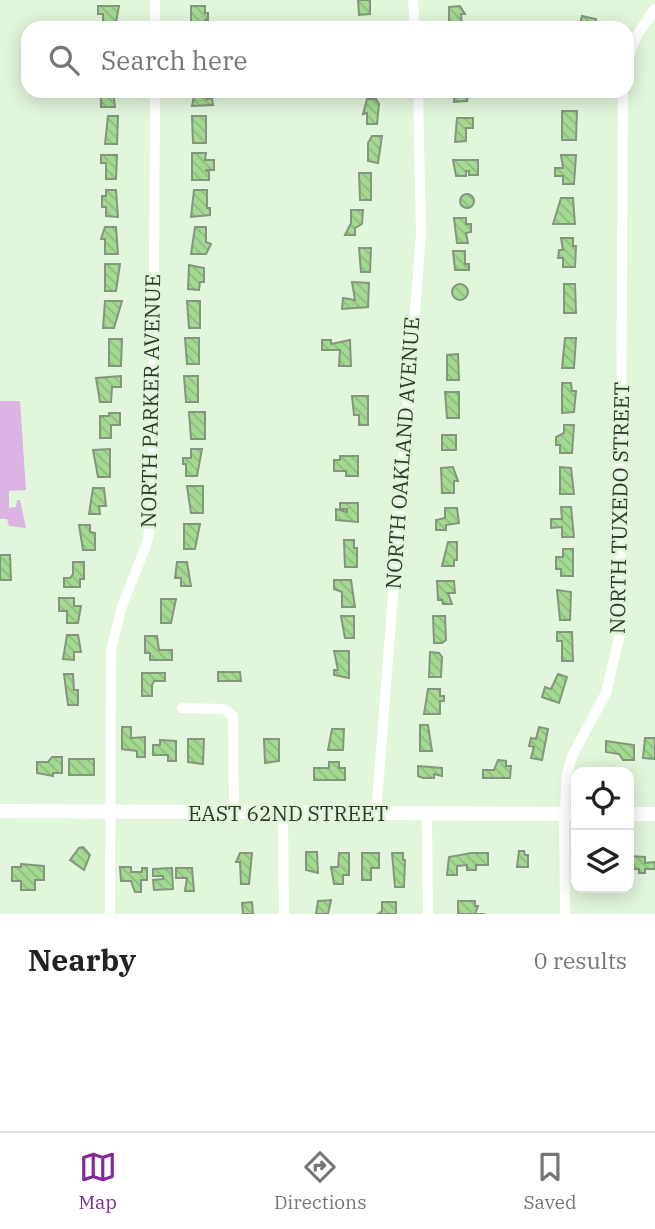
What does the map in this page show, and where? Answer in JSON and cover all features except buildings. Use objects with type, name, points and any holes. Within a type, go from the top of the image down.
[{"type":"street","points":[[155,0],[155,21]]},
{"type":"street","points":[[413,0],[414,21]]},
{"type":"street","points":[[634,42],[655,9]]},
{"type":"street","name":"NORTH PARKER AVENUE","points":[[110,914],[111,650],[122,606],[147,543],[153,502],[155,98]]},
{"type":"street","name":"NORTH OAKLAND AVENUE","points":[[376,814],[421,234],[418,98]]},
{"type":"street","name":"NORTH TUXEDO STREET","points":[[565,914],[571,814],[569,767],[606,693],[620,634],[623,98]]},
{"type":"street","points":[[182,708],[224,709],[234,718],[234,814]]},
{"type":"street","name":"EAST 62ND STREET","points":[[0,811],[109,814],[571,814]]},
{"type":"street","points":[[283,814],[284,914]]},
{"type":"street","points":[[427,814],[428,914]]},
{"type":"street","points":[[634,814],[655,814]]},
{"type":"shaded area","points":[[0,401],[20,401],[26,490],[9,491],[9,508],[16,507],[17,500],[20,500],[26,528],[9,526],[7,519],[0,519]]}]
